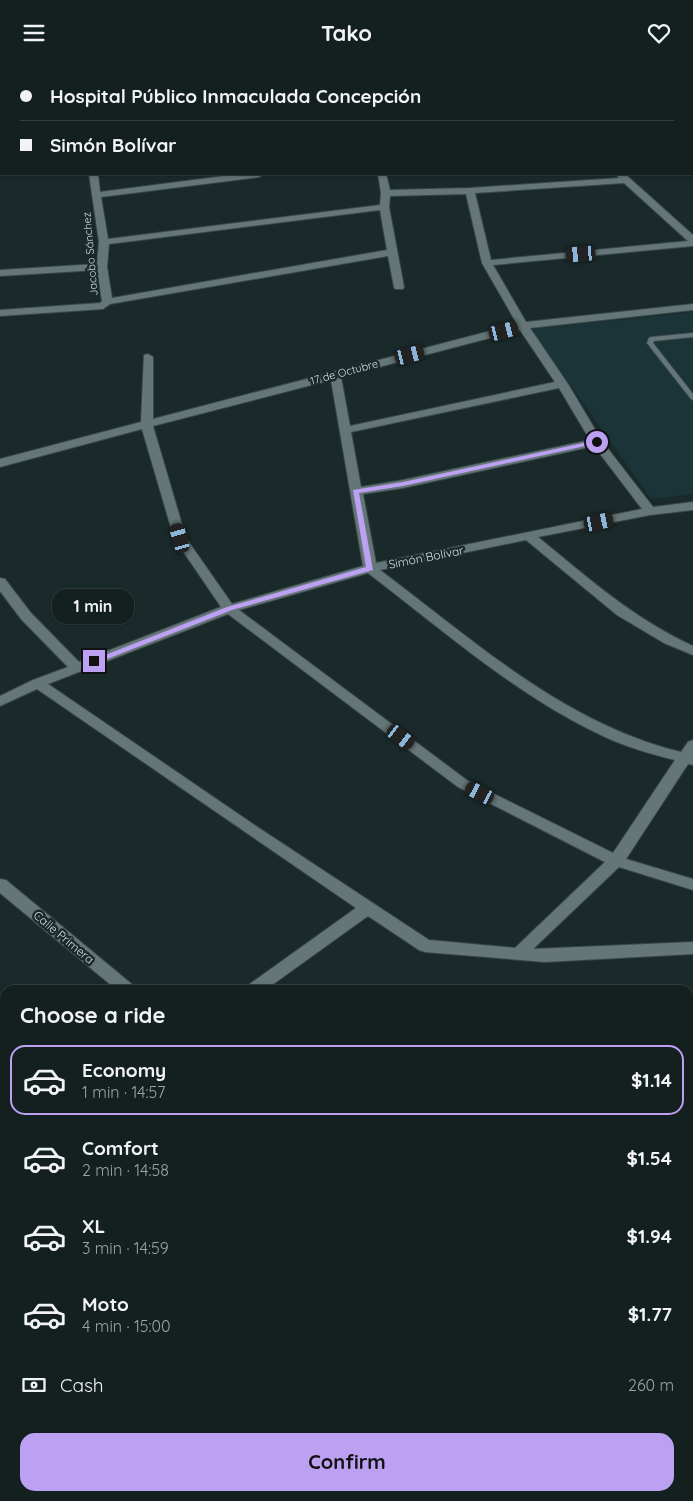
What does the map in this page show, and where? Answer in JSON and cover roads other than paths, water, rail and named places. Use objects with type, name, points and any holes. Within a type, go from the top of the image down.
[{"type":"street","name":"Jacobo Sánchez","points":[[93,175],[98,195],[104,242],[102,267],[107,302]]},
{"type":"street","points":[[98,195],[251,175]]},
{"type":"street","points":[[382,175],[386,193],[384,207],[399,287]]},
{"type":"street","points":[[386,193],[470,191],[622,177],[693,241]]},
{"type":"street","points":[[470,191],[487,263],[523,326],[562,384],[597,442],[650,511]]},
{"type":"street","points":[[104,242],[384,207]]},
{"type":"street","points":[[487,263],[693,241]]},
{"type":"street","points":[[0,313],[103,306],[107,302],[392,252]]},
{"type":"street","points":[[0,273],[102,267]]},
{"type":"street","name":"17 de Octubre","points":[[0,463],[523,326],[693,307]]},
{"type":"street","points":[[148,357],[147,426],[180,538],[230,609],[464,784],[616,861],[693,885]]},
{"type":"street","points":[[335,374],[370,568],[516,679],[584,721],[631,741],[688,759]]},
{"type":"street","points":[[346,430],[562,384]]},
{"type":"street","points":[[355,492],[403,484],[597,442]]},
{"type":"street","name":"Simón Bolívar","points":[[0,702],[38,683],[230,609],[370,568],[530,537],[650,511],[693,506]]},
{"type":"street","points":[[530,537],[622,612],[669,640],[693,651]]},
{"type":"street","points":[[0,582],[26,616],[77,668]]},
{"type":"street","points":[[38,683],[248,829],[425,946],[545,956],[693,948]]},
{"type":"street","points":[[518,954],[616,861],[688,759],[693,745]]},
{"type":"street","name":"Calle Primera","points":[[0,884],[122,985]]},
{"type":"street","points":[[259,985],[368,908]]},
{"type":"lane","points":[[693,335],[651,339],[650,343],[693,398]]}]
